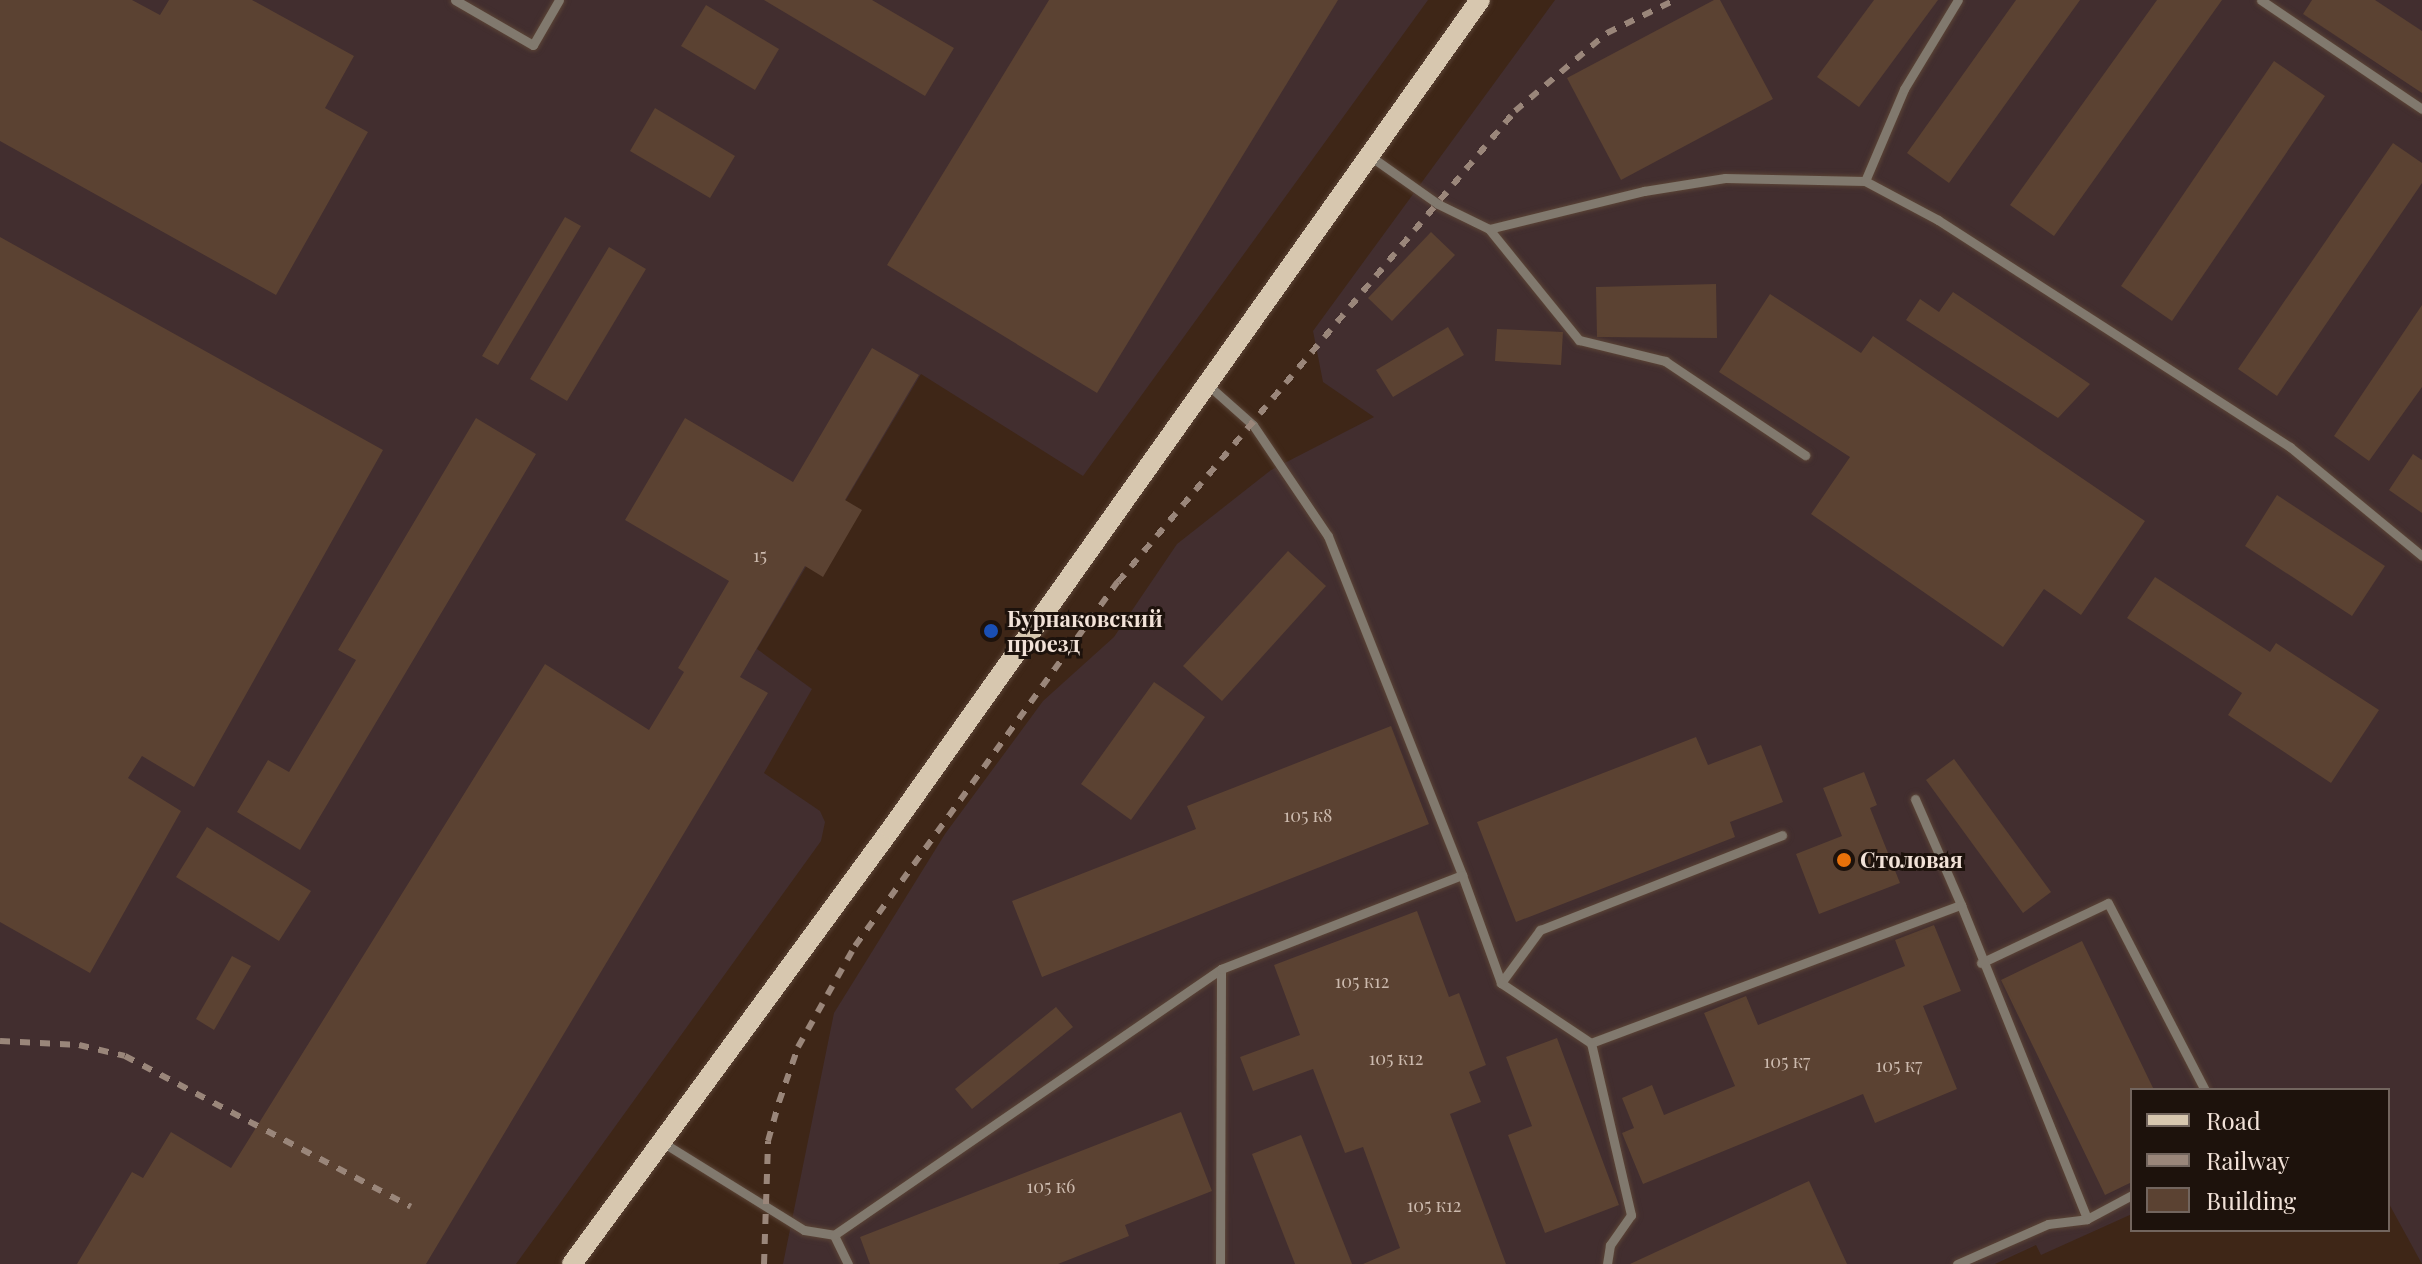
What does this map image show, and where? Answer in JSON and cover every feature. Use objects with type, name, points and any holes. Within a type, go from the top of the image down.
[{"type":"main road","points":[[572,1264],[891,829],[1480,0]]},
{"type":"lane","points":[[455,0],[533,45],[559,0]]},
{"type":"lane","points":[[1865,181],[1904,89],[1958,0]]},
{"type":"lane","points":[[2261,0],[2422,109]]},
{"type":"lane","points":[[1370,156],[1438,204],[1489,229],[1579,340],[1665,361],[1805,455]]},
{"type":"lane","points":[[1489,229],[1644,191],[1725,178],[1865,181],[1938,220],[2290,447],[2422,556]]},
{"type":"lane","points":[[1205,383],[1253,425],[1328,536],[1462,875],[1501,983],[1591,1043],[1631,1215],[1610,1245],[1607,1264]]},
{"type":"lane","points":[[1915,799],[2087,1219]]},
{"type":"lane","points":[[1501,983],[1540,930],[1782,835]]},
{"type":"lane","points":[[662,1142],[804,1230],[834,1235],[1221,969],[1462,875]]},
{"type":"lane","points":[[1981,963],[2108,903],[2204,1088]]},
{"type":"lane","points":[[1591,1043],[1961,905]]},
{"type":"lane","points":[[1220,1264],[1221,969]]},
{"type":"lane","points":[[1957,1264],[2048,1224],[2087,1219],[2130,1196]]},
{"type":"lane","points":[[834,1235],[848,1264]]},
{"type":"shaded area","points":[[0,0],[1428,0],[1083,476],[921,374],[757,649],[812,689],[764,773],[820,811],[825,822],[821,841],[516,1264],[0,1264]]},
{"type":"shaded area","points":[[1555,0],[2422,0],[2422,1264],[2390,1206],[2390,1088],[2130,1088],[2130,1215],[2041,1255],[2036,1245],[1995,1264],[783,1264],[834,1013],[945,834],[1043,701],[1114,637],[1177,544],[1271,470],[1374,417],[1323,382],[1313,331]]},
{"type":"building","points":[[0,0],[132,0],[160,15],[169,0],[252,0],[354,56],[325,108],[368,132],[276,295],[0,141]]},
{"type":"building","points":[[764,0],[872,0],[954,48],[925,96]]},
{"type":"building","points":[[1049,0],[1338,0],[1097,393],[887,265]]},
{"type":"building","points":[[1714,0],[1720,0],[1773,99],[1621,180],[1567,78]]},
{"type":"building","points":[[1874,0],[1938,0],[1859,107],[1817,77]]},
{"type":"building","points":[[2016,0],[2080,0],[1949,183],[1907,153]]},
{"type":"building","points":[[2157,0],[2222,0],[2054,236],[2010,205]]},
{"type":"building","points":[[2312,0],[2375,0],[2422,31],[2422,93],[2303,14]]},
{"type":"building","points":[[706,5],[779,49],[755,90],[681,46]]},
{"type":"building","points":[[2274,61],[2325,96],[2172,321],[2121,286]]},
{"type":"building","points":[[655,108],[735,156],[710,198],[630,151]]},
{"type":"building","points":[[2393,143],[2422,163],[2422,183],[2277,396],[2238,369]]},
{"type":"building","points":[[565,217],[581,226],[498,365],[482,356]]},
{"type":"building","points":[[1431,232],[1455,255],[1392,321],[1368,298]]},
{"type":"building","points":[[0,237],[383,450],[194,787],[142,756],[128,778],[181,811],[90,973],[0,922]]},
{"type":"building","points":[[609,247],[646,269],[567,401],[530,379]]},
{"type":"building","points":[[1716,284],[1717,338],[1597,337],[1596,287]]},
{"type":"building","points":[[1953,292],[2090,384],[2058,418],[1906,320],[1920,299],[1939,312]]},
{"type":"building","points":[[1770,294],[1861,353],[1873,336],[2145,521],[2081,615],[2044,589],[2003,647],[1811,514],[1850,457],[1719,372]]},
{"type":"building","points":[[2422,305],[2422,387],[2369,461],[2334,436]]},
{"type":"building","points":[[1448,327],[1464,355],[1393,397],[1376,370]]},
{"type":"building","points":[[1497,329],[1563,332],[1561,365],[1495,361]]},
{"type":"building","points":[[872,348],[919,375],[845,500],[862,510],[823,577],[805,566],[740,677],[768,693],[426,1264],[77,1264],[132,1172],[143,1178],[171,1132],[231,1168],[545,664],[649,730],[684,672],[678,668],[729,581],[625,520],[685,418],[793,482]]},
{"type":"building","points":[[476,418],[536,454],[300,850],[237,812],[268,760],[289,772],[356,660],[338,650]]},
{"type":"building","points":[[2413,454],[2422,460],[2422,513],[2389,490]]},
{"type":"building","points":[[2277,495],[2385,566],[2352,616],[2245,546]]},
{"type":"building","points":[[1288,551],[1326,586],[1222,701],[1183,666]]},
{"type":"building","points":[[2155,577],[2270,652],[2276,643],[2379,710],[2331,783],[2228,715],[2242,693],[2127,618]]},
{"type":"building","points":[[1154,682],[1205,717],[1131,820],[1081,784]]},
{"type":"building","points":[[1391,726],[1429,824],[1042,977],[1012,901],[1196,829],[1187,806]]},
{"type":"building","points":[[1696,737],[1708,765],[1761,745],[1783,802],[1730,822],[1735,837],[1516,922],[1477,822]]},
{"type":"building","points":[[1954,759],[2051,892],[2023,913],[1926,780]]},
{"type":"building","points":[[1864,772],[1877,805],[1870,808],[1900,883],[1819,914],[1796,854],[1842,836],[1823,788]]},
{"type":"building","points":[[207,827],[311,891],[279,941],[176,877]]},
{"type":"building","points":[[1417,911],[1449,997],[1459,993],[1486,1065],[1469,1072],[1481,1102],[1450,1114],[1506,1264],[1363,1264],[1400,1248],[1363,1147],[1345,1153],[1313,1069],[1253,1091],[1240,1057],[1300,1035],[1274,965]]},
{"type":"building","points":[[1934,925],[1961,991],[1923,1006],[1957,1089],[1875,1123],[1863,1094],[1643,1184],[1622,1133],[1634,1128],[1622,1098],[1652,1085],[1664,1115],[1735,1086],[1704,1013],[1746,996],[1758,1025],[1905,966],[1895,940]]},
{"type":"building","points":[[2082,941],[2153,1088],[2130,1088],[2130,1183],[2105,1195],[2001,980]]},
{"type":"building","points":[[232,956],[251,966],[214,1030],[196,1019]]},
{"type":"building","points":[[1056,1007],[1073,1027],[972,1109],[955,1089]]},
{"type":"building","points":[[1557,1038],[1619,1205],[1545,1233],[1508,1135],[1532,1126],[1506,1057]]},
{"type":"building","points":[[1181,1112],[1212,1191],[1125,1225],[1129,1236],[1058,1264],[870,1264],[860,1237]]},
{"type":"building","points":[[1301,1135],[1352,1264],[1295,1264],[1252,1154]]},
{"type":"building","points":[[1809,1181],[1847,1264],[1630,1264]]},
{"type":"railway","points":[[764,1264],[768,1141],[779,1102],[798,1047],[855,946],[1118,582],[1515,111],[1607,33],[1675,0]]},
{"type":"railway","points":[[0,1041],[79,1045],[125,1056],[411,1207]]},
{"type":"place","name":"Бурнаковский проезд","points":[[991,631]]},
{"type":"place","name":"Столовая","points":[[1844,860]]}]
